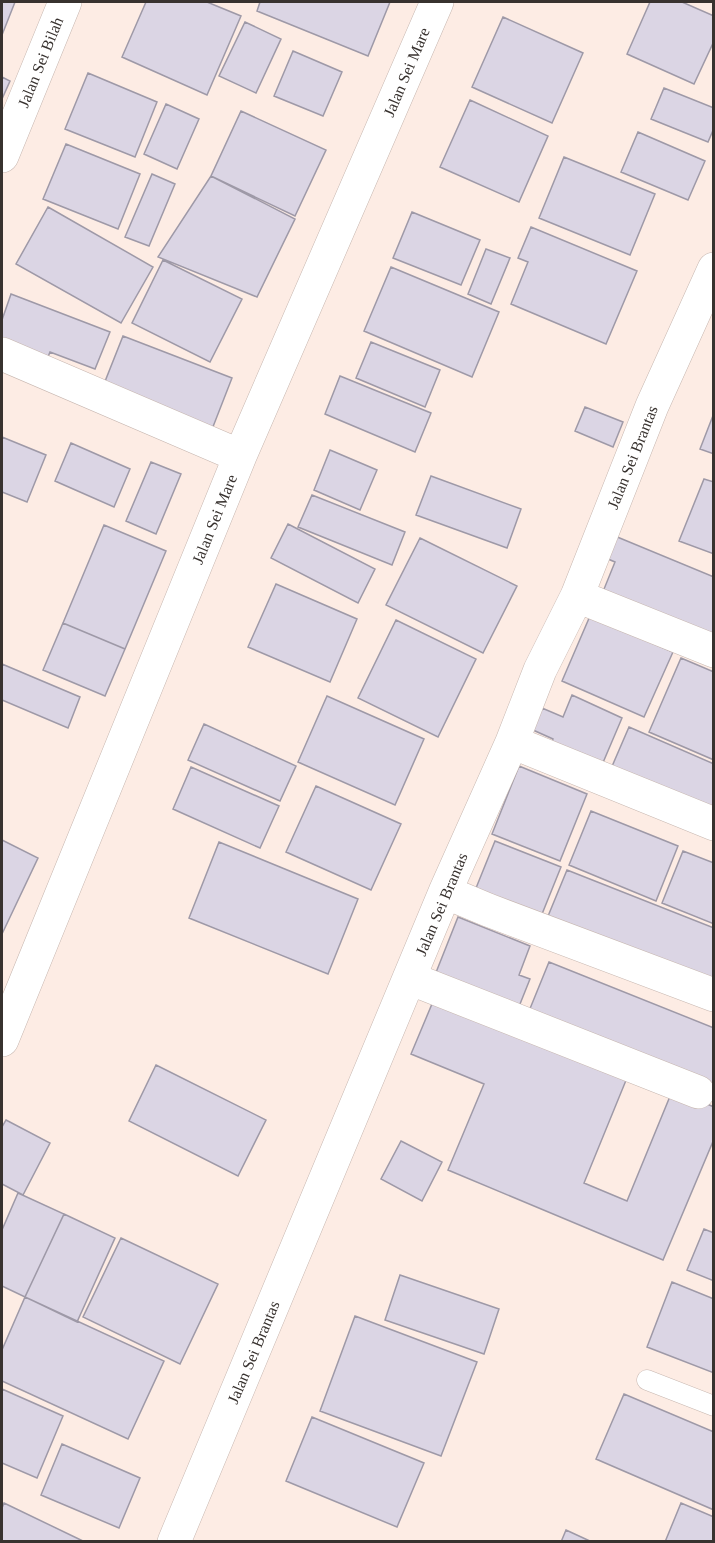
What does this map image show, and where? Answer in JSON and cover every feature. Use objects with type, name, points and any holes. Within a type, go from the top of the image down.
[{"type":"street","name":"Jalan Sei Bilah","points":[[2,156],[65,2]]},
{"type":"street","name":"Jalan Sei Mare","points":[[2,1040],[240,456],[437,2]]},
{"type":"street","name":"Jalan Sei Brantas","points":[[174,1542],[445,892],[512,742],[540,670],[577,596],[652,406],[714,269]]},
{"type":"street","points":[[2,354],[240,456]]},
{"type":"street","points":[[577,596],[714,651]]},
{"type":"street","points":[[512,742],[714,824]]},
{"type":"street","points":[[445,892],[714,995]]},
{"type":"street","points":[[409,978],[698,1092]]},
{"type":"lane","points":[[647,1380],[714,1406]]},
{"type":"building","points":[[2,2],[15,2],[2,35]]},
{"type":"building","points":[[146,2],[207,2],[241,16],[207,95],[122,57]]},
{"type":"building","points":[[260,2],[390,2],[368,56],[257,11]]},
{"type":"building","points":[[650,2],[682,2],[714,16],[714,41],[694,84],[627,54]]},
{"type":"building","points":[[503,17],[583,53],[552,123],[472,87]]},
{"type":"building","points":[[245,22],[281,39],[256,93],[219,76]]},
{"type":"building","points":[[293,51],[342,72],[323,116],[274,96]]},
{"type":"building","points":[[88,73],[157,102],[135,157],[65,129]]},
{"type":"building","points":[[2,77],[10,81],[2,99]]},
{"type":"building","points":[[664,88],[714,108],[714,128],[708,142],[651,119]]},
{"type":"building","points":[[470,100],[548,136],[519,202],[440,167]]},
{"type":"building","points":[[166,104],[199,119],[177,169],[144,154]]},
{"type":"building","points":[[241,111],[326,150],[295,216],[211,176]]},
{"type":"building","points":[[638,132],[705,161],[688,200],[621,172]]},
{"type":"building","points":[[66,144],[140,174],[118,229],[43,199]]},
{"type":"building","points":[[564,157],[655,194],[630,255],[539,218]]},
{"type":"building","points":[[152,174],[175,184],[149,246],[125,237]]},
{"type":"building","points":[[211,176],[295,219],[257,297],[158,257]]},
{"type":"building","points":[[48,207],[153,267],[121,323],[16,264]]},
{"type":"building","points":[[412,212],[480,240],[461,285],[393,258]]},
{"type":"building","points":[[531,227],[637,271],[606,344],[511,304],[528,262],[518,258]]},
{"type":"building","points":[[486,249],[510,258],[491,304],[468,294]]},
{"type":"building","points":[[163,260],[242,299],[210,362],[132,323]]},
{"type":"building","points":[[391,267],[499,312],[472,377],[364,331]]},
{"type":"building","points":[[11,294],[110,332],[95,369],[50,352],[46,362],[2,345],[2,320]]},
{"type":"building","points":[[123,336],[232,378],[209,437],[104,384]]},
{"type":"building","points":[[371,342],[440,370],[425,407],[356,378]]},
{"type":"building","points":[[340,376],[431,413],[415,452],[325,414]]},
{"type":"building","points":[[585,407],[623,422],[613,447],[575,431]]},
{"type":"building","points":[[714,413],[714,454],[700,449]]},
{"type":"building","points":[[2,437],[46,455],[27,502],[2,492]]},
{"type":"building","points":[[71,443],[130,469],[114,507],[55,481]]},
{"type":"building","points":[[330,450],[377,470],[360,510],[314,490]]},
{"type":"building","points":[[151,462],[181,474],[156,534],[126,521]]},
{"type":"building","points":[[431,476],[521,509],[507,548],[416,515]]},
{"type":"building","points":[[704,479],[714,482],[714,554],[679,541]]},
{"type":"building","points":[[312,495],[405,532],[392,565],[298,527]]},
{"type":"building","points":[[288,524],[375,569],[358,603],[271,558]]},
{"type":"building","points":[[104,525],[166,551],[125,649],[63,623]]},
{"type":"building","points":[[610,534],[714,577],[714,646],[600,599],[615,562],[601,556]]},
{"type":"building","points":[[420,538],[517,586],[483,653],[386,605]]},
{"type":"building","points":[[276,584],[357,619],[330,682],[248,647]]},
{"type":"building","points":[[590,616],[673,652],[644,717],[562,681]]},
{"type":"building","points":[[396,620],[476,659],[438,737],[358,698]]},
{"type":"building","points":[[63,623],[125,649],[105,696],[43,670]]},
{"type":"building","points":[[681,658],[714,672],[714,760],[649,732]]},
{"type":"building","points":[[2,664],[80,697],[68,728],[2,700]]},
{"type":"building","points":[[572,695],[622,718],[599,772],[549,750],[553,739],[533,730],[542,708],[563,717]]},
{"type":"building","points":[[327,696],[424,739],[395,805],[298,762]]},
{"type":"building","points":[[204,724],[296,766],[280,801],[188,760]]},
{"type":"building","points":[[629,727],[714,764],[714,816],[610,771]]},
{"type":"building","points":[[519,766],[587,794],[560,861],[492,834]]},
{"type":"building","points":[[191,767],[279,806],[260,848],[173,809]]},
{"type":"building","points":[[316,786],[401,824],[371,890],[286,852]]},
{"type":"building","points":[[591,811],[678,846],[656,901],[569,865]]},
{"type":"building","points":[[2,840],[38,858],[2,934]]},
{"type":"building","points":[[495,841],[561,867],[540,919],[474,893]]},
{"type":"building","points":[[219,842],[358,899],[328,974],[189,918]]},
{"type":"building","points":[[683,851],[714,863],[714,924],[662,903]]},
{"type":"building","points":[[567,870],[714,928],[714,989],[546,921]]},
{"type":"building","points":[[458,917],[530,946],[519,975],[530,979],[516,1014],[433,980]]},
{"type":"building","points":[[549,962],[714,1028],[714,1091],[527,1016]]},
{"type":"building","points":[[437,992],[629,1073],[584,1183],[627,1201],[673,1089],[714,1107],[714,1139],[663,1260],[448,1170],[484,1084],[411,1054]]},
{"type":"building","points":[[156,1065],[266,1120],[238,1176],[129,1121]]},
{"type":"building","points":[[6,1120],[50,1143],[23,1195],[2,1184],[2,1127]]},
{"type":"building","points":[[401,1141],[442,1162],[422,1201],[381,1179]]},
{"type":"building","points":[[18,1193],[64,1214],[25,1297],[2,1286],[2,1230]]},
{"type":"building","points":[[64,1214],[115,1238],[77,1322],[25,1297]]},
{"type":"building","points":[[704,1229],[714,1233],[714,1281],[687,1270]]},
{"type":"building","points":[[121,1238],[218,1284],[180,1364],[83,1317]]},
{"type":"building","points":[[400,1275],[499,1309],[484,1354],[385,1320]]},
{"type":"building","points":[[672,1282],[714,1299],[714,1373],[647,1347]]},
{"type":"building","points":[[25,1297],[164,1361],[128,1439],[2,1381],[2,1350]]},
{"type":"building","points":[[355,1316],[477,1362],[441,1456],[320,1411]]},
{"type":"building","points":[[2,1389],[63,1416],[37,1478],[2,1463]]},
{"type":"building","points":[[624,1394],[714,1432],[714,1510],[596,1459]]},
{"type":"building","points":[[312,1417],[424,1463],[397,1527],[286,1481]]},
{"type":"building","points":[[62,1444],[140,1478],[119,1528],[41,1495]]},
{"type":"building","points":[[4,1503],[85,1542],[2,1542]]},
{"type":"building","points":[[681,1503],[714,1517],[714,1542],[665,1542]]},
{"type":"building","points":[[566,1530],[592,1542],[561,1542]]}]
